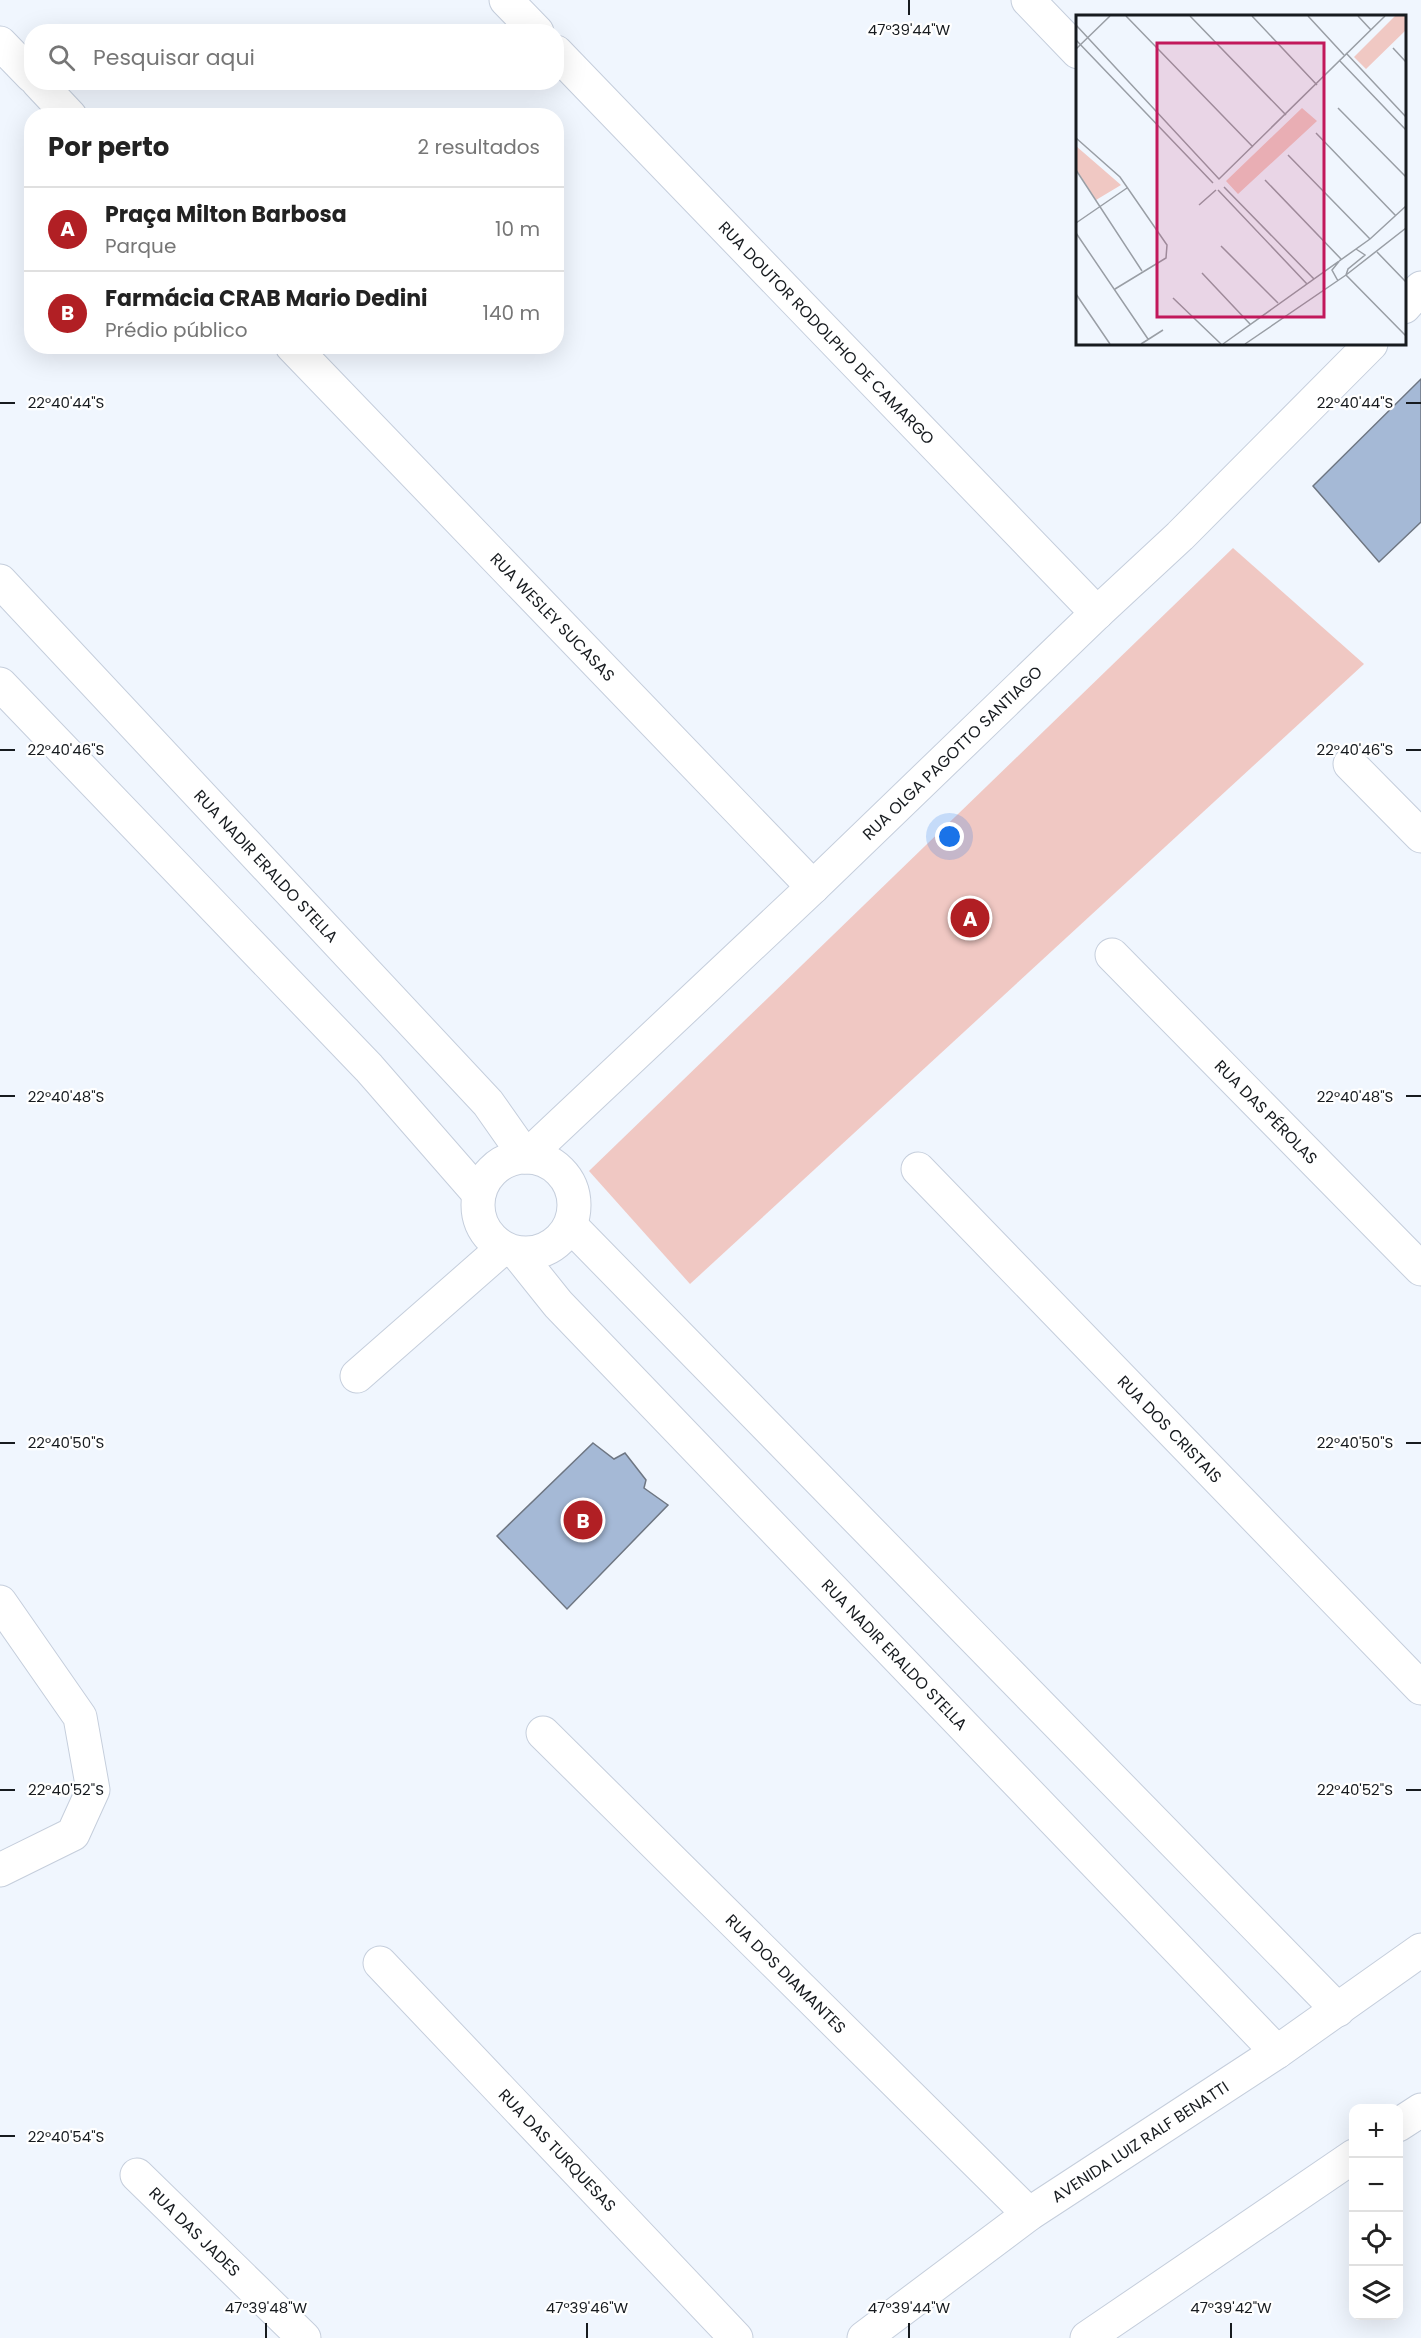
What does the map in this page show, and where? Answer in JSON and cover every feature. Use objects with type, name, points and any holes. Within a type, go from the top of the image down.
[{"type":"street","points":[[506,0],[529,24]]},
{"type":"street","points":[[1028,0],[1076,51]]},
{"type":"street","points":[[0,43],[24,68]]},
{"type":"street","name":"RUA DOUTOR RODOLPHO DE CAMARGO","points":[[564,60],[1097,613]]},
{"type":"street","points":[[46,90],[62,108]]},
{"type":"street","points":[[1406,304],[1421,288]]},
{"type":"street","name":"RUA OLGA PAGOTTO SANTIAGO","points":[[526,1157],[813,887],[1180,536],[1363,346]]},
{"type":"street","name":"RUA WESLEY SUCASAS","points":[[300,354],[813,887]]},
{"type":"street","name":"RUA NADIR ERALDO STELLA","points":[[0,581],[488,1103],[526,1157]]},
{"type":"street","points":[[0,684],[369,1068],[479,1194]]},
{"type":"street","points":[[1350,764],[1421,837]]},
{"type":"street","name":"RUA DAS PÉROLAS","points":[[1112,955],[1421,1269]]},
{"type":"street","points":[[526,1157],[542,1159],[556,1167],[567,1179],[574,1194],[575,1210],[571,1226],[562,1239],[549,1249],[534,1254],[510,1251],[490,1238],[482,1225],[478,1209],[479,1194],[485,1179],[496,1167],[510,1159],[526,1157]]},
{"type":"street","name":"RUA DOS CRISTAIS","points":[[918,1169],[1421,1688]]},
{"type":"street","points":[[571,1226],[1338,2010]]},
{"type":"street","points":[[357,1376],[510,1251]]},
{"type":"street","name":"RUA NADIR ERALDO STELLA","points":[[510,1251],[1277,2052]]},
{"type":"street","points":[[0,1602],[80,1717],[93,1790],[74,1834],[0,1870]]},
{"type":"street","name":"RUA DOS DIAMANTES","points":[[543,1733],[1029,2214]]},
{"type":"street","name":"AVENIDA LUIZ RALF BENATTI","points":[[864,2338],[1029,2214],[1277,2052],[1421,1950]]},
{"type":"street","name":"RUA DAS TURQUESAS","points":[[380,1963],[736,2338]]},
{"type":"street","points":[[1403,2122],[1421,2110]]},
{"type":"street","points":[[1087,2338],[1350,2158]]},
{"type":"street","name":"RUA DAS JADES","points":[[137,2175],[304,2338]]},
{"type":"shaded area","points":[[1233,548],[1364,664],[690,1284],[589,1171]]},
{"type":"building","points":[[1421,379],[1421,522],[1379,562],[1313,486]]},
{"type":"building","points":[[593,1443],[614,1459],[625,1453],[646,1480],[644,1488],[668,1505],[567,1609],[497,1536]]},
{"type":"place","name":"Praça Milton Barbosa","points":[[970,918]]},
{"type":"place","name":"Farmácia CRAB Mario Dedini","points":[[583,1520]]}]
